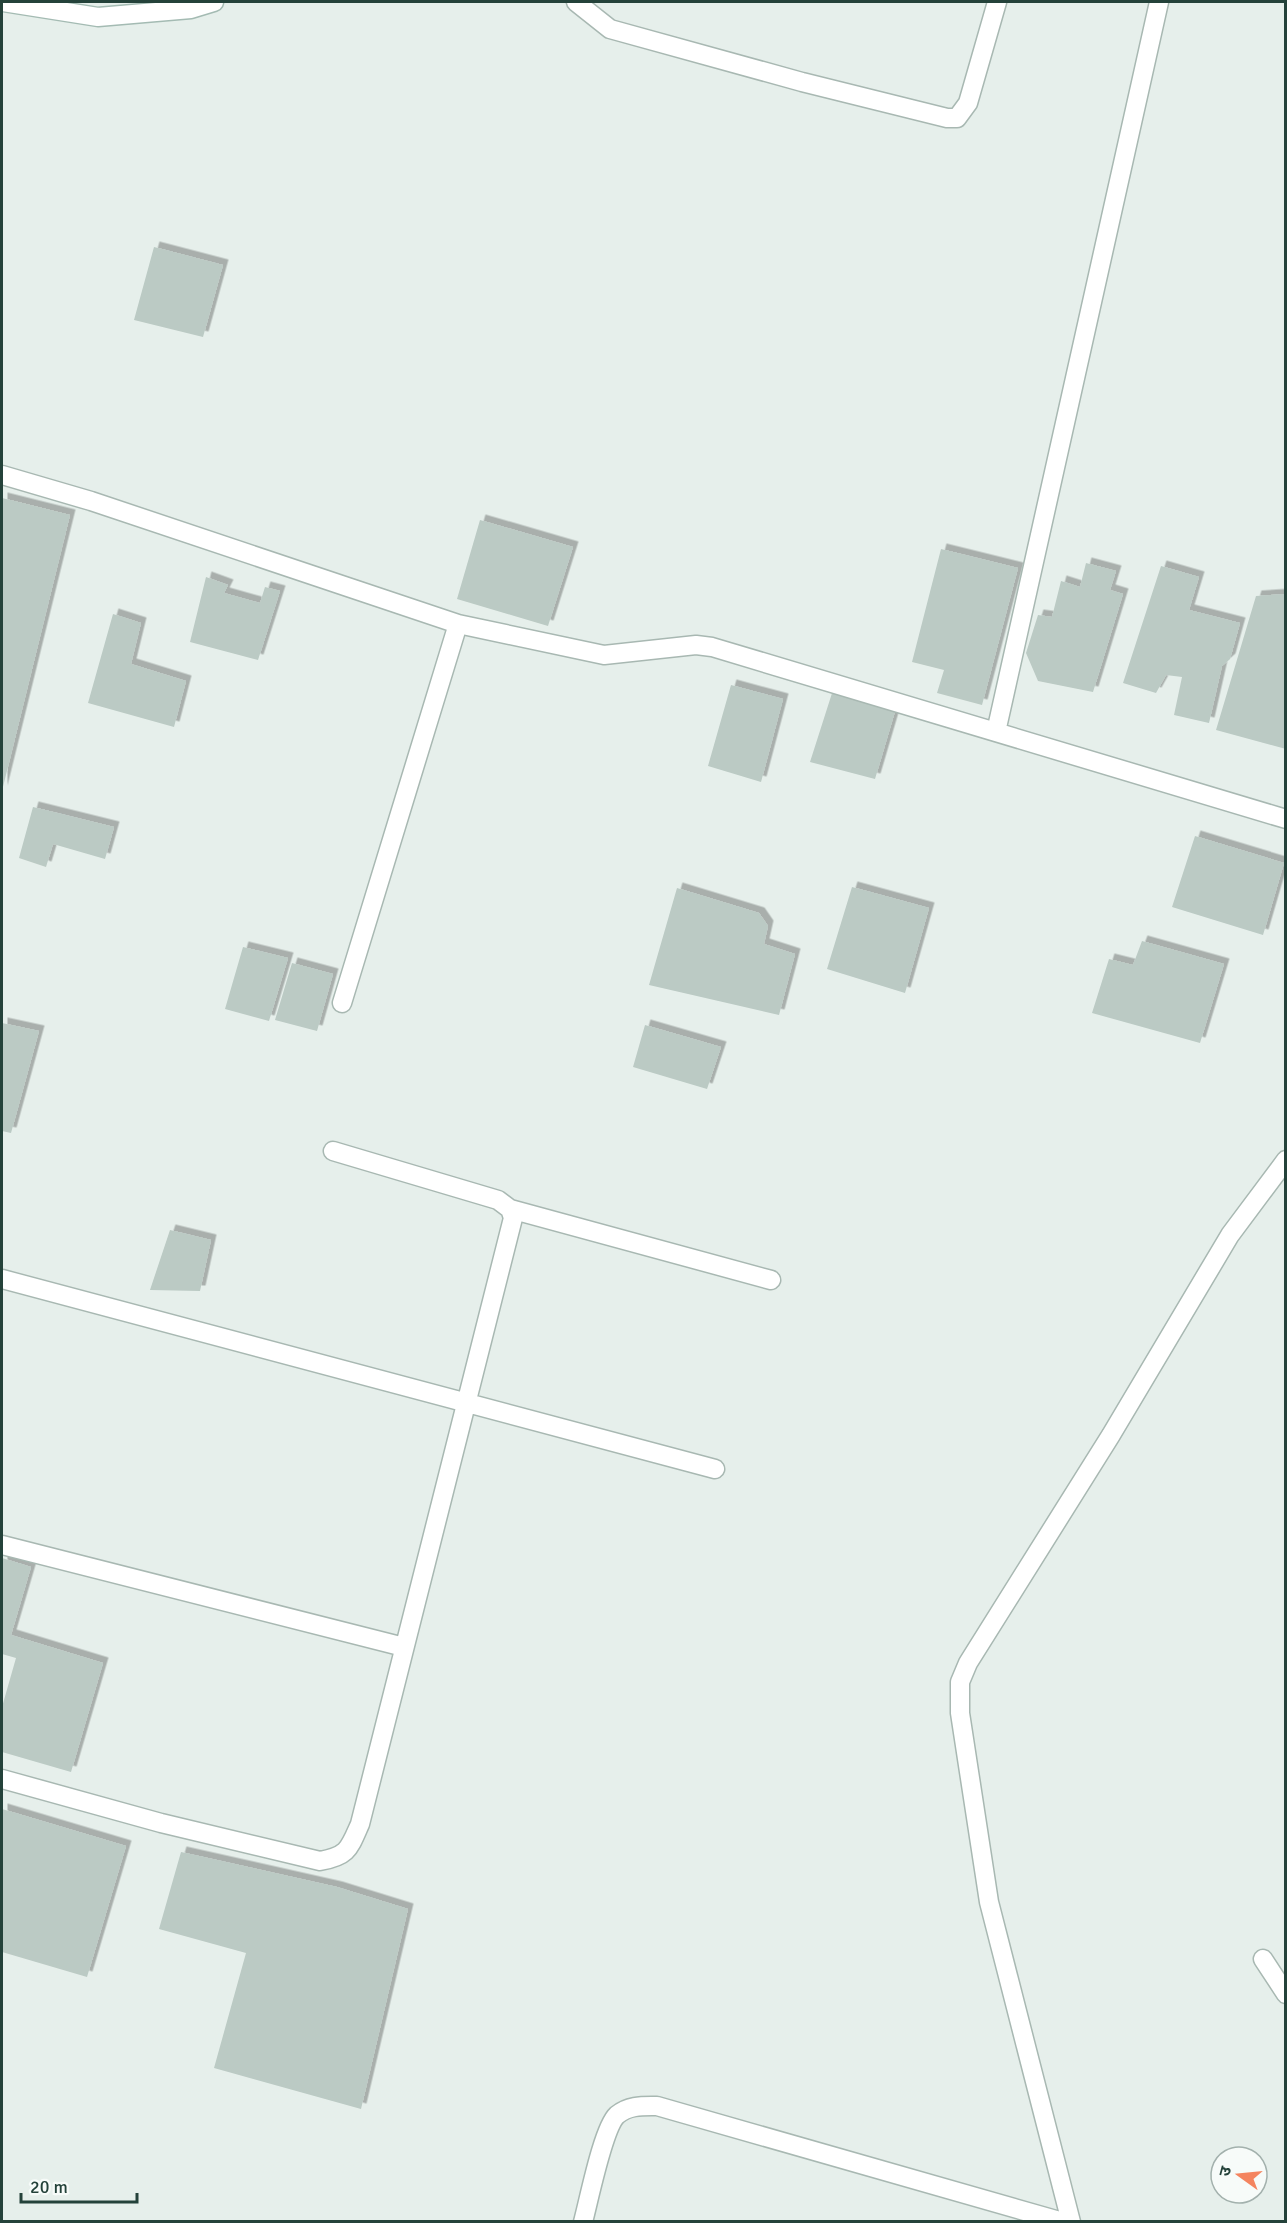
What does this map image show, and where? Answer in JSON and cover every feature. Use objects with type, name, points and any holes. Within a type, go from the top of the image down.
[{"type":"street","points":[[2,15],[4,2],[98,17],[190,9],[214,2]]},
{"type":"street","points":[[576,2],[610,29],[802,82],[947,118],[957,118],[968,104],[997,2]]},
{"type":"street","points":[[996,732],[1159,2]]},
{"type":"street","points":[[2,475],[166,525],[458,624],[604,655],[696,645],[712,647],[1286,819]]},
{"type":"street","points":[[342,1003],[458,624]]},
{"type":"street","points":[[333,1151],[498,1200],[510,1209],[771,1280]]},
{"type":"street","points":[[1071,2222],[988,1902],[960,1713],[960,1682],[968,1663],[1110,1435],[1230,1235],[1286,1160]]},
{"type":"street","points":[[2,1779],[320,1861],[339,1858],[350,1847],[360,1824],[513,1218],[510,1209]]},
{"type":"street","points":[[2,1279],[715,1469]]},
{"type":"street","points":[[2,1545],[404,1647]]},
{"type":"street","points":[[1263,1959],[1286,1994]]},
{"type":"street","points":[[583,2222],[607,2134],[616,2116],[633,2106],[657,2106],[1063,2222]]},
{"type":"building","points":[[154,247],[223,265],[203,337],[134,320]]},
{"type":"building","points":[[2,498],[70,515],[2,791]]},
{"type":"building","points":[[480,520],[573,547],[548,626],[457,599]]},
{"type":"building","points":[[941,549],[1018,568],[982,705],[937,693],[944,670],[912,662]]},
{"type":"building","points":[[1086,563],[1116,571],[1110,590],[1123,594],[1093,692],[1038,681],[1026,653],[1038,615],[1052,617],[1061,581],[1080,587]]},
{"type":"building","points":[[1161,566],[1199,577],[1189,610],[1240,623],[1230,659],[1222,666],[1209,723],[1174,715],[1182,677],[1166,675],[1156,693],[1123,683]]},
{"type":"building","points":[[206,577],[228,585],[224,593],[260,603],[265,587],[280,591],[258,660],[190,642]]},
{"type":"building","points":[[1286,594],[1286,749],[1216,730],[1256,596]]},
{"type":"building","points":[[113,614],[141,623],[131,664],[186,681],[174,727],[88,703]]},
{"type":"building","points":[[731,685],[783,699],[761,782],[708,766]]},
{"type":"building","points":[[833,690],[896,708],[875,779],[810,762]]},
{"type":"building","points":[[33,807],[114,827],[105,859],[53,844],[46,867],[19,858]]},
{"type":"building","points":[[1195,836],[1284,863],[1263,935],[1172,907]]},
{"type":"building","points":[[852,887],[929,908],[905,993],[827,969]]},
{"type":"building","points":[[677,888],[759,913],[768,926],[764,944],[795,954],[779,1015],[649,985]]},
{"type":"building","points":[[1142,941],[1224,964],[1200,1043],[1092,1013],[1109,959],[1133,965]]},
{"type":"building","points":[[243,947],[288,958],[269,1021],[225,1009]]},
{"type":"building","points":[[292,963],[333,974],[317,1031],[275,1020]]},
{"type":"building","points":[[2,1023],[39,1031],[11,1133],[2,1131]]},
{"type":"building","points":[[645,1025],[721,1047],[707,1089],[633,1067]]},
{"type":"building","points":[[170,1230],[211,1240],[200,1291],[150,1290]]},
{"type":"building","points":[[2,1558],[31,1567],[11,1635],[103,1663],[71,1772],[2,1752],[2,1707],[16,1658],[2,1654]]},
{"type":"building","points":[[2,1809],[126,1846],[87,1977],[2,1952]]},
{"type":"building","points":[[181,1852],[337,1887],[408,1909],[361,2109],[214,2068],[246,1953],[159,1929]]}]
